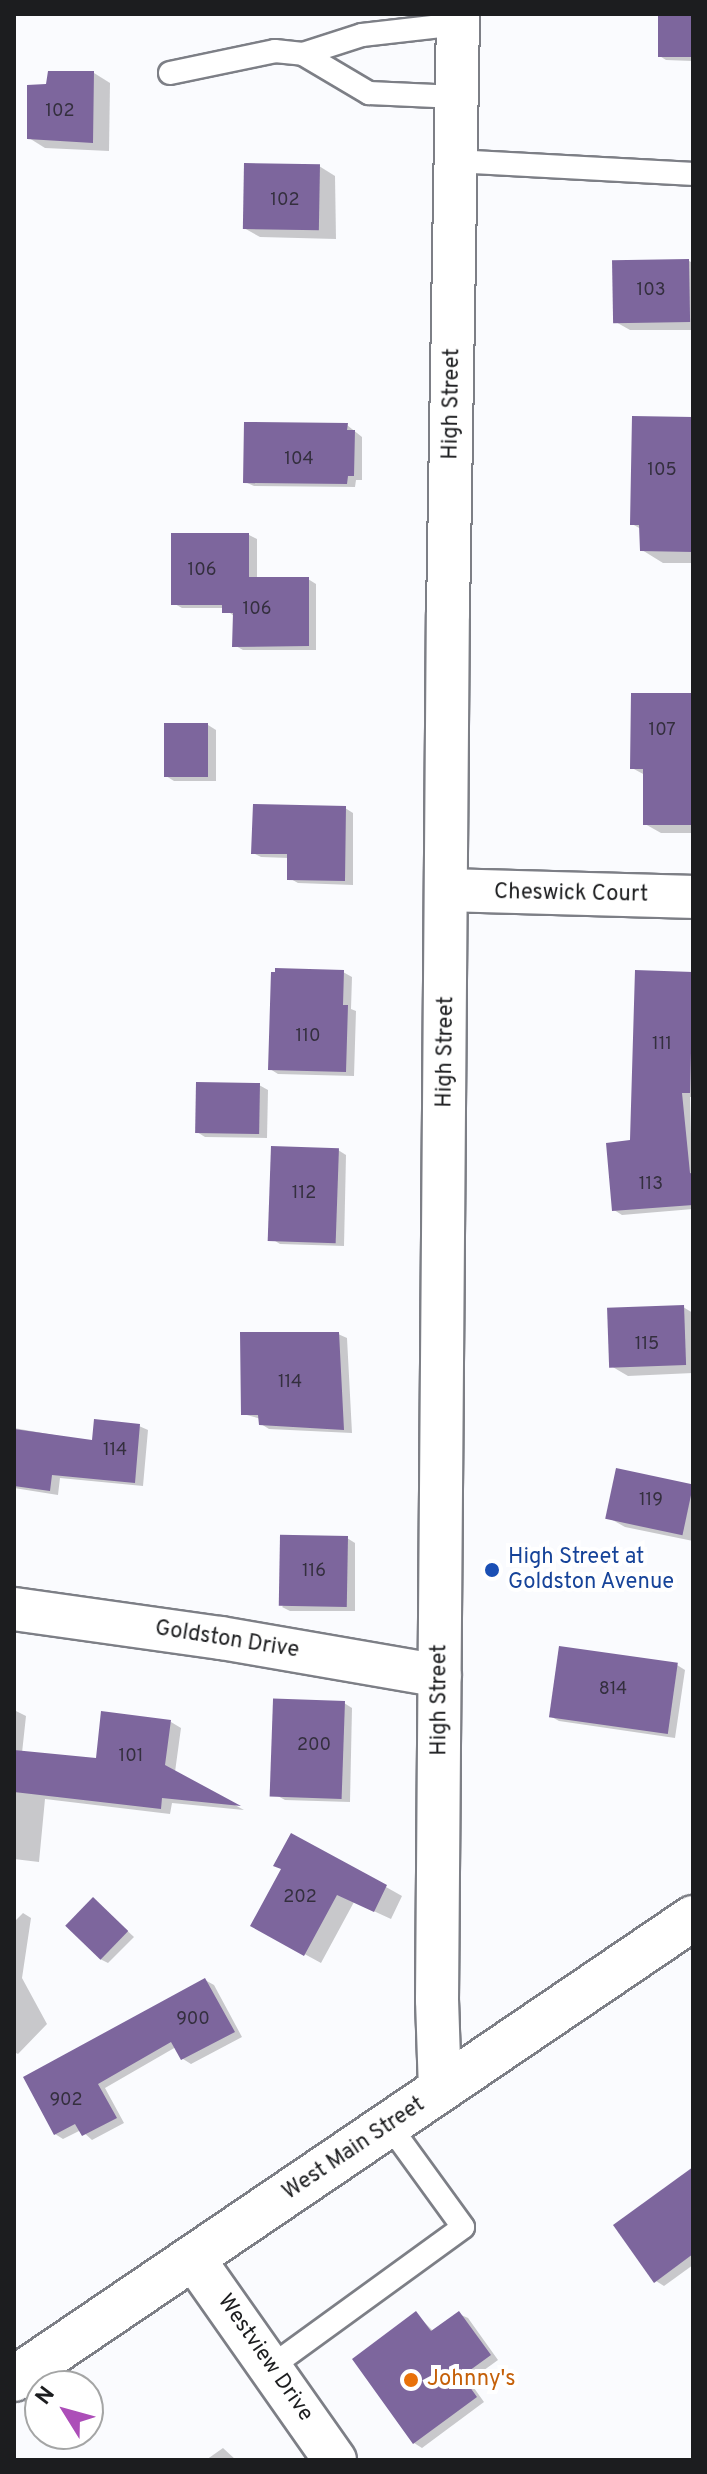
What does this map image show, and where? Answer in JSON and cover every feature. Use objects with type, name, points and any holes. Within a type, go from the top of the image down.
[{"type":"main road","name":"West Main Street","points":[[14,2379],[693,1918]]},
{"type":"street","name":"High Street","points":[[440,2090],[437,2000],[458,19]]},
{"type":"street","name":"Cheswick Court","points":[[448,890],[693,897]]},
{"type":"street","name":"Goldston Drive","points":[[14,1609],[221,1638],[440,1676]]},
{"type":"street","name":"Westview Drive","points":[[193,2258],[272,2366],[335,2460]]},
{"type":"lane","points":[[170,73],[275,51],[303,54],[362,35],[458,19]]},
{"type":"lane","points":[[303,54],[369,93],[457,97]]},
{"type":"lane","points":[[456,161],[693,174]]},
{"type":"lane","points":[[272,2366],[463,2227],[389,2125]]},
{"type":"building","points":[[658,14],[693,14],[693,57],[658,57]]},
{"type":"building","points":[[48,71],[94,71],[93,143],[27,139],[27,85],[46,84]]},
{"type":"building","points":[[244,163],[320,164],[319,230],[243,229]]},
{"type":"building","points":[[689,259],[690,322],[613,323],[612,260]]},
{"type":"building","points":[[632,416],[693,417],[693,552],[640,551],[639,525],[630,525]]},
{"type":"building","points":[[244,422],[348,423],[347,430],[355,430],[354,476],[348,476],[347,484],[243,483]]},
{"type":"building","points":[[171,533],[249,533],[249,577],[309,577],[309,646],[232,647],[233,613],[222,613],[222,605],[171,605]]},
{"type":"building","points":[[631,693],[693,693],[693,825],[643,825],[643,769],[630,769]]},
{"type":"building","points":[[164,723],[208,723],[208,777],[164,777]]},
{"type":"building","points":[[253,804],[346,806],[345,881],[287,880],[287,854],[251,854]]},
{"type":"building","points":[[275,968],[344,970],[343,1005],[348,1005],[346,1072],[268,1070],[271,972],[275,972]]},
{"type":"building","points":[[635,970],[693,972],[690,1093],[682,1093],[690,1173],[693,1174],[693,1205],[612,1211],[606,1143],[630,1140]]},
{"type":"building","points":[[196,1082],[260,1083],[259,1134],[195,1133]]},
{"type":"building","points":[[271,1146],[339,1148],[336,1243],[268,1241]]},
{"type":"building","points":[[684,1305],[686,1365],[609,1368],[607,1308]]},
{"type":"building","points":[[240,1332],[339,1332],[344,1430],[259,1425],[258,1415],[241,1415]]},
{"type":"building","points":[[94,1419],[140,1424],[135,1483],[52,1475],[50,1491],[14,1486],[14,1429],[92,1440]]},
{"type":"building","points":[[616,1468],[693,1484],[682,1535],[605,1519]]},
{"type":"building","points":[[280,1535],[348,1536],[347,1607],[279,1606]]},
{"type":"building","points":[[559,1646],[678,1663],[668,1734],[549,1717]]},
{"type":"building","points":[[273,1698],[345,1701],[342,1799],[270,1796]]},
{"type":"building","points":[[101,1711],[171,1720],[165,1765],[241,1806],[162,1798],[161,1809],[14,1792],[14,1750],[96,1758]]},
{"type":"building","points":[[291,1833],[387,1885],[374,1912],[337,1895],[304,1956],[250,1926],[281,1869],[273,1866]]},
{"type":"building","points":[[93,1897],[128,1931],[100,1960],[65,1926]]},
{"type":"building","points":[[205,1978],[235,2032],[181,2060],[171,2042],[98,2084],[117,2118],[82,2136],[75,2124],[54,2135],[23,2077]]},
{"type":"building","points":[[693,2167],[693,2254],[654,2283],[613,2225]]},
{"type":"building","points":[[416,2311],[431,2331],[459,2311],[491,2355],[462,2376],[477,2397],[413,2444],[352,2359]]},
{"type":"place","name":"High Street at Goldston Avenue","points":[[492,1570]]},
{"type":"place","name":"Johnny's","points":[[411,2380]]}]
